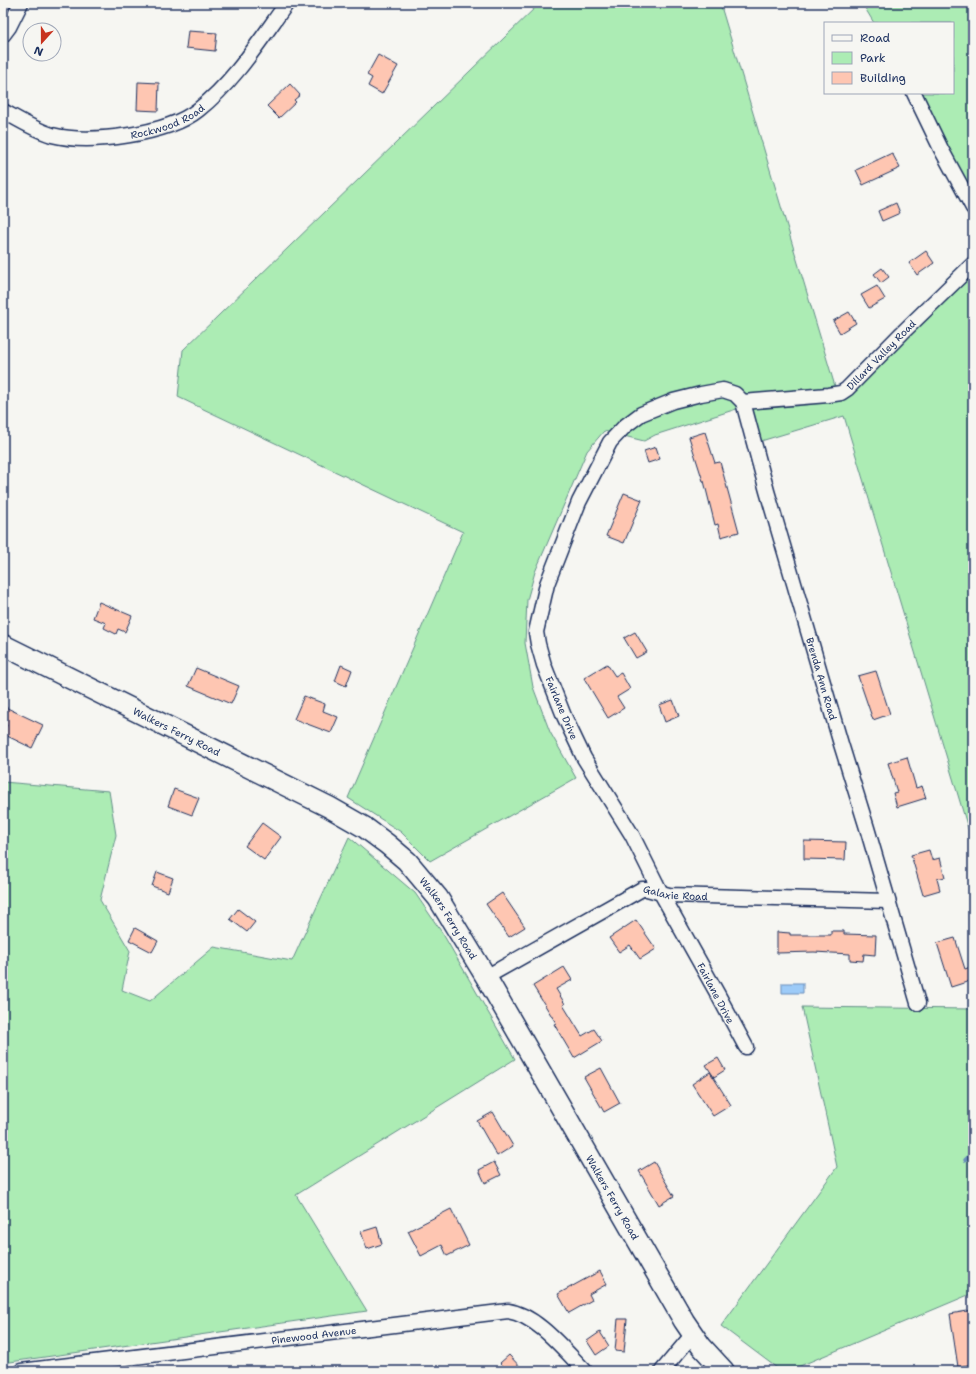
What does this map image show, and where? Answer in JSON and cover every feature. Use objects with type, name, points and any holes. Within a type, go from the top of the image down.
[{"type":"street","points":[[3,35],[22,3]]},
{"type":"street","name":"Rockwood Road","points":[[3,111],[37,129],[52,135],[72,138],[110,138],[140,133],[172,124],[187,118],[198,111],[219,92],[245,61],[287,3]]},
{"type":"street","points":[[914,94],[941,149],[973,208]]},
{"type":"street","name":"Dillard Valley Road","points":[[743,402],[841,393],[853,383],[973,264]]},
{"type":"street","name":"Fairlane Drive","points":[[743,402],[735,394],[723,390],[673,401],[641,414],[625,426],[610,442],[579,502],[547,584],[536,632],[544,665],[564,716],[584,758],[632,835],[746,1047]]},
{"type":"street","name":"Brenda Ann Road","points":[[743,402],[769,498],[918,1003]]},
{"type":"street","name":"Walkers Ferry Road","points":[[3,645],[328,807],[364,827],[407,861],[438,898],[486,976],[673,1302],[701,1346],[724,1371]]},
{"type":"street","name":"Galaxie Road","points":[[486,976],[636,891],[646,889],[668,895],[888,901]]},
{"type":"street","name":"Pinewood Avenue","points":[[21,1371],[508,1311],[522,1314],[534,1320],[585,1371]]},
{"type":"street","points":[[662,1371],[693,1334]]},
{"type":"green space","points":[[540,3],[720,3],[837,393],[973,273],[973,845],[844,416],[761,441],[749,405],[655,435],[644,441],[604,431],[587,451],[535,572],[527,600],[525,643],[533,687],[550,732],[576,778],[430,861],[401,832],[348,798],[463,532],[178,397],[183,350]]},
{"type":"green space","points":[[862,3],[973,3],[973,199],[916,94],[954,94],[954,22],[873,22]]},
{"type":"green space","points":[[3,782],[109,791],[116,835],[100,900],[130,951],[122,990],[150,1001],[214,947],[292,961],[349,837],[415,893],[443,934],[515,1059],[296,1195],[367,1311],[3,1363]]},
{"type":"green space","points":[[802,1007],[973,1009],[973,1293],[788,1371],[781,1371],[721,1326],[837,1167]]},
{"type":"water","points":[[782,983],[803,983],[803,993],[782,993]]},
{"type":"building","points":[[188,31],[217,33],[215,51],[186,48]]},
{"type":"building","points":[[378,55],[398,66],[382,94],[368,86],[372,78],[367,75]]},
{"type":"building","points":[[138,82],[159,83],[158,111],[137,110]]},
{"type":"building","points":[[290,84],[300,95],[294,100],[296,102],[279,118],[267,106]]},
{"type":"building","points":[[892,153],[900,168],[863,185],[856,170]]},
{"type":"building","points":[[896,203],[900,213],[882,221],[878,211]]},
{"type":"building","points":[[926,251],[934,263],[917,275],[909,263]]},
{"type":"building","points":[[882,268],[889,277],[881,283],[874,274]]},
{"type":"building","points":[[877,286],[885,299],[869,308],[861,295]]},
{"type":"building","points":[[849,312],[856,323],[840,333],[833,321]]},
{"type":"building","points":[[705,432],[715,463],[720,462],[739,532],[721,537],[718,524],[715,525],[704,481],[689,437]]},
{"type":"building","points":[[656,447],[660,459],[648,463],[644,451]]},
{"type":"building","points":[[624,493],[642,500],[624,543],[606,536]]},
{"type":"building","points":[[99,602],[132,616],[125,632],[118,629],[116,634],[104,628],[106,623],[93,618]]},
{"type":"building","points":[[635,632],[647,652],[636,658],[624,638]]},
{"type":"building","points":[[607,664],[615,676],[621,673],[630,689],[617,697],[624,708],[608,718],[584,678]]},
{"type":"building","points":[[341,665],[352,670],[346,686],[335,681]]},
{"type":"building","points":[[196,668],[239,686],[231,704],[188,686]]},
{"type":"building","points":[[876,671],[890,714],[873,720],[858,676]]},
{"type":"building","points":[[304,696],[325,704],[323,711],[338,717],[331,733],[294,719]]},
{"type":"building","points":[[673,700],[679,716],[665,722],[659,705]]},
{"type":"building","points":[[3,706],[43,725],[32,748],[3,734],[7,725],[3,723]]},
{"type":"building","points":[[907,757],[916,788],[922,786],[926,798],[897,807],[893,793],[897,792],[888,763]]},
{"type":"building","points":[[174,789],[199,798],[192,815],[168,806]]},
{"type":"building","points":[[262,823],[281,837],[264,860],[245,846]]},
{"type":"building","points":[[804,841],[846,842],[845,860],[804,859]]},
{"type":"building","points":[[929,850],[932,860],[940,858],[945,877],[937,879],[940,890],[923,895],[911,855]]},
{"type":"building","points":[[157,872],[173,878],[168,892],[152,886]]},
{"type":"building","points":[[502,893],[525,927],[509,937],[486,904]]},
{"type":"building","points":[[238,909],[255,922],[247,932],[230,919]]},
{"type":"building","points":[[636,920],[656,949],[640,959],[630,945],[619,952],[609,938]]},
{"type":"building","points":[[135,928],[158,941],[152,952],[129,940]]},
{"type":"building","points":[[831,931],[844,931],[844,934],[876,935],[875,955],[864,954],[863,961],[850,960],[850,954],[814,952],[777,953],[777,932],[790,933],[790,935],[831,935]]},
{"type":"building","points":[[955,938],[965,969],[973,966],[973,980],[951,987],[937,943]]},
{"type":"building","points":[[564,967],[572,980],[556,989],[565,1004],[563,1005],[582,1036],[594,1029],[602,1041],[574,1058],[554,1024],[556,1023],[533,986]]},
{"type":"building","points":[[718,1058],[725,1070],[714,1077],[706,1065]]},
{"type":"building","points":[[601,1068],[620,1103],[604,1112],[584,1077]]},
{"type":"building","points":[[710,1072],[731,1105],[713,1116],[692,1084]]},
{"type":"building","points":[[493,1112],[513,1146],[497,1156],[477,1121]]},
{"type":"building","points":[[494,1162],[501,1175],[485,1183],[479,1170]]},
{"type":"building","points":[[654,1162],[674,1196],[659,1205],[639,1171]]},
{"type":"building","points":[[451,1209],[469,1245],[447,1256],[442,1245],[421,1256],[408,1231]]},
{"type":"building","points":[[377,1227],[382,1244],[367,1249],[361,1232]]},
{"type":"building","points":[[600,1271],[607,1284],[589,1294],[592,1300],[569,1313],[558,1294]]},
{"type":"building","points":[[973,1310],[973,1364],[958,1367],[950,1314]]},
{"type":"building","points":[[618,1319],[627,1319],[624,1352],[615,1351]]},
{"type":"building","points":[[600,1332],[609,1346],[596,1355],[587,1341]]},
{"type":"building","points":[[509,1355],[524,1371],[508,1371],[500,1363]]},
{"type":"waterway","points":[[965,1160],[973,1152]]}]
